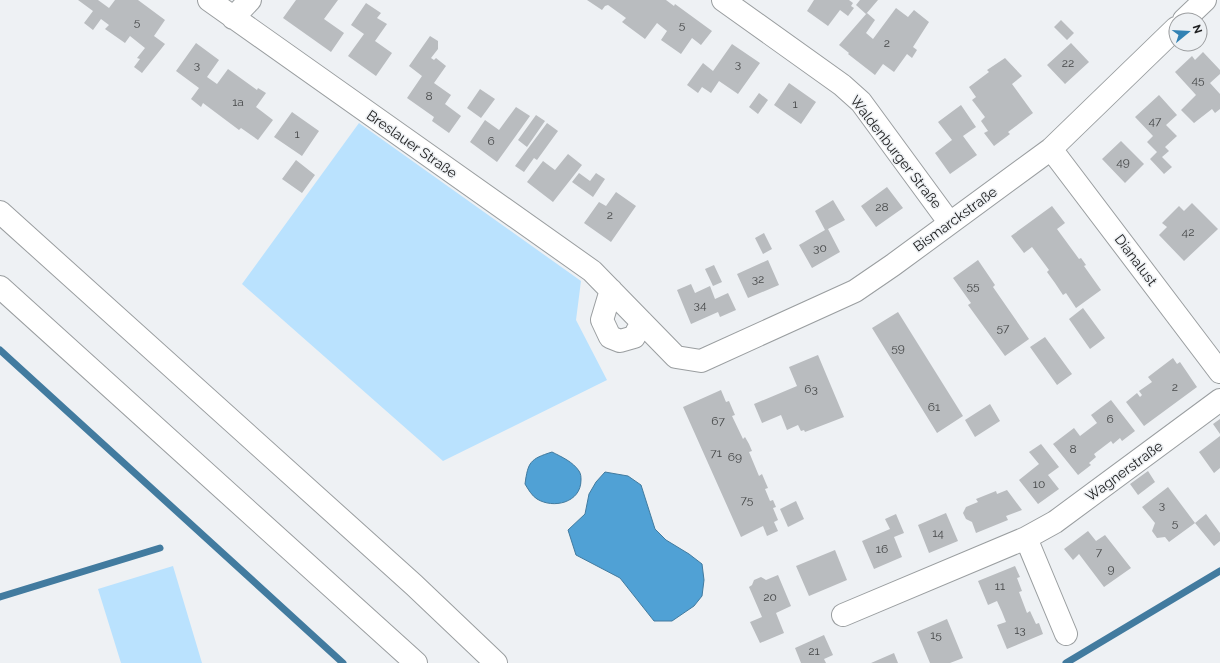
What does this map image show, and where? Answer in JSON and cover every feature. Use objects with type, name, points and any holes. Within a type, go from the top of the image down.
[{"type":"main road","name":"Breslauer Straße","points":[[209,0],[592,271],[676,357],[701,361]]},
{"type":"main road","points":[[233,18],[250,0]]},
{"type":"main road","name":"Waldenburger Straße","points":[[723,0],[842,85],[861,102],[949,222]]},
{"type":"main road","points":[[1192,12],[1205,0]]},
{"type":"main road","name":"Bismarckstraße","points":[[701,361],[855,291],[1051,149],[1168,36]]},
{"type":"main road","name":"Dianalust","points":[[1051,149],[1220,372]]},
{"type":"main road","points":[[0,212],[408,580],[496,663]]},
{"type":"main road","points":[[0,286],[416,663]]},
{"type":"main road","points":[[611,290],[602,320],[610,337],[620,341],[634,337],[642,322]]},
{"type":"main road","name":"Wagnerstraße","points":[[843,615],[1026,538],[1055,522],[1220,400]]},
{"type":"main road","points":[[1026,538],[1066,634]]},
{"type":"shaded area","points":[[359,123],[581,281],[576,320],[607,380],[443,461],[242,284]]},
{"type":"shaded area","points":[[173,566],[202,663],[121,663],[98,589]]},
{"type":"water","points":[[552,452],[574,465],[580,473],[580,488],[571,499],[565,502],[543,502],[532,494],[525,484],[527,471],[531,462]]},
{"type":"water","points":[[605,472],[628,476],[641,485],[655,529],[666,540],[702,564],[704,580],[702,596],[694,606],[672,621],[654,621],[620,578],[576,555],[568,530],[585,514],[589,494],[596,482]]},
{"type":"building","points":[[78,0],[98,0],[109,8],[115,0],[138,0],[165,20],[154,36],[165,44],[142,73],[134,67],[140,59],[137,58],[145,48],[130,36],[125,43],[105,29],[109,25],[101,19],[93,30],[84,23],[93,11]]},
{"type":"building","points":[[296,0],[338,0],[324,19],[344,33],[331,52],[283,18]]},
{"type":"building","points":[[587,0],[666,0],[674,6],[675,4],[712,31],[701,45],[692,38],[681,54],[661,40],[667,31],[657,23],[645,39],[622,22],[626,18],[608,5],[602,10]]},
{"type":"building","points":[[814,0],[849,0],[853,3],[851,6],[854,8],[848,16],[840,10],[828,26],[807,11]]},
{"type":"building","points":[[860,0],[878,0],[866,14],[856,5]]},
{"type":"building","points":[[366,3],[381,13],[377,18],[387,24],[375,41],[392,53],[376,76],[348,56],[364,34],[351,25]]},
{"type":"building","points":[[896,8],[908,17],[914,10],[929,22],[913,47],[917,50],[912,58],[907,54],[894,72],[883,64],[875,75],[839,45],[867,13],[875,20],[866,33],[873,39]]},
{"type":"building","points":[[1061,20],[1074,33],[1067,40],[1054,27]]},
{"type":"building","points":[[430,36],[438,41],[438,49],[431,58],[434,60],[436,58],[446,66],[434,83],[451,95],[445,104],[461,116],[449,133],[432,121],[434,117],[407,98],[422,76],[409,66]]},
{"type":"building","points":[[196,43],[219,60],[207,77],[217,84],[228,69],[257,90],[258,88],[266,93],[256,107],[273,120],[258,140],[241,128],[239,130],[203,103],[201,107],[191,99],[199,88],[176,71]]},
{"type":"building","points":[[1071,43],[1089,62],[1065,84],[1047,65]]},
{"type":"building","points":[[732,44],[760,63],[738,94],[719,81],[711,93],[702,87],[698,93],[687,85],[703,63],[713,71]]},
{"type":"building","points":[[1203,52],[1220,70],[1220,74],[1210,83],[1220,94],[1220,109],[1215,113],[1212,109],[1194,123],[1181,110],[1196,95],[1175,72],[1192,56],[1195,60]]},
{"type":"building","points":[[1005,58],[1022,76],[1012,84],[1033,113],[1008,132],[1010,134],[994,146],[984,133],[988,131],[981,121],[985,117],[972,100],[976,97],[969,87],[989,72],[987,70]]},
{"type":"building","points":[[789,83],[816,102],[801,124],[774,105]]},
{"type":"building","points":[[480,89],[495,99],[481,118],[467,108]]},
{"type":"building","points":[[759,93],[768,100],[758,114],[749,107]]},
{"type":"building","points":[[1159,95],[1177,115],[1166,125],[1177,136],[1165,147],[1169,151],[1162,157],[1172,167],[1164,174],[1150,159],[1157,152],[1147,142],[1153,136],[1135,117]]},
{"type":"building","points":[[961,105],[976,127],[963,136],[977,155],[950,174],[935,153],[952,140],[938,122]]},
{"type":"building","points":[[516,107],[530,116],[497,162],[470,142],[485,120],[499,130]]},
{"type":"building","points":[[292,112],[319,131],[302,156],[274,137]]},
{"type":"building","points":[[536,115],[545,121],[527,147],[518,140]]},
{"type":"building","points":[[547,123],[558,131],[537,160],[534,158],[524,172],[515,166]]},
{"type":"building","points":[[1121,141],[1144,164],[1125,183],[1102,159]]},
{"type":"building","points":[[568,154],[582,165],[553,202],[527,182],[543,161],[555,170]]},
{"type":"building","points":[[296,160],[315,175],[302,193],[282,179]]},
{"type":"building","points":[[579,173],[590,181],[596,173],[605,179],[593,197],[572,182]]},
{"type":"building","points":[[887,187],[903,208],[876,227],[861,206]]},
{"type":"building","points":[[616,192],[636,206],[611,242],[584,223],[599,202],[606,206]]},
{"type":"building","points":[[833,200],[845,220],[828,229],[840,252],[812,268],[799,245],[825,230],[815,211]]},
{"type":"building","points":[[1192,203],[1218,229],[1184,261],[1159,235],[1167,227],[1162,223],[1179,206],[1184,211]]},
{"type":"building","points":[[1052,206],[1065,223],[1057,229],[1079,259],[1081,258],[1086,265],[1084,266],[1101,290],[1076,308],[1066,293],[1063,295],[1047,272],[1049,270],[1032,247],[1024,253],[1011,236]]},
{"type":"building","points":[[764,233],[772,249],[763,254],[755,238]]},
{"type":"building","points":[[768,260],[779,285],[748,298],[737,274]]},
{"type":"building","points":[[978,260],[995,285],[993,287],[1029,339],[1005,356],[968,305],[971,303],[953,278]]},
{"type":"building","points":[[714,265],[722,282],[713,286],[705,269]]},
{"type":"building","points":[[691,284],[695,293],[710,286],[715,299],[728,293],[736,310],[720,317],[718,312],[691,324],[677,290]]},
{"type":"building","points":[[1083,308],[1105,338],[1090,349],[1069,319]]},
{"type":"building","points":[[898,312],[963,416],[937,433],[872,328]]},
{"type":"building","points":[[1045,337],[1072,374],[1057,385],[1030,347]]},
{"type":"building","points":[[818,355],[844,417],[805,432],[804,430],[801,431],[798,425],[787,430],[781,415],[762,423],[754,404],[797,386],[789,367]]},
{"type":"building","points":[[1173,358],[1177,364],[1180,362],[1197,387],[1144,426],[1126,402],[1137,393],[1140,397],[1142,395],[1139,391],[1152,382],[1148,377]]},
{"type":"building","points":[[721,390],[726,402],[729,401],[735,415],[732,416],[743,439],[745,437],[749,444],[752,451],[749,452],[759,476],[762,474],[768,488],[765,489],[770,501],[773,500],[776,507],[773,508],[778,520],[774,522],[778,531],[767,536],[763,526],[741,537],[683,407]]},
{"type":"building","points":[[1111,400],[1135,431],[1122,441],[1120,438],[1113,444],[1111,441],[1094,454],[1096,457],[1089,463],[1091,465],[1078,475],[1053,444],[1074,428],[1080,436],[1097,423],[1091,415]]},
{"type":"building","points":[[990,404],[1000,421],[975,437],[965,420]]},
{"type":"building","points":[[1220,419],[1220,434],[1213,424]]},
{"type":"building","points":[[1220,436],[1220,468],[1214,473],[1199,452]]},
{"type":"building","points":[[1041,444],[1059,467],[1048,475],[1059,489],[1038,504],[1019,480],[1039,464],[1029,452]]},
{"type":"building","points":[[1148,471],[1155,482],[1138,495],[1130,484]]},
{"type":"building","points":[[1168,487],[1195,523],[1169,542],[1165,537],[1157,538],[1152,531],[1155,523],[1142,507]]},
{"type":"building","points":[[1007,490],[1022,510],[1006,516],[1008,520],[976,533],[972,522],[966,519],[963,513],[966,507],[978,502],[976,499],[996,491],[997,494]]},
{"type":"building","points":[[796,501],[804,519],[788,527],[780,509]]},
{"type":"building","points":[[946,513],[958,541],[929,553],[918,525]]},
{"type":"building","points":[[896,514],[904,533],[894,537],[902,557],[874,569],[862,541],[890,529],[885,519]]},
{"type":"building","points":[[1206,514],[1220,533],[1220,541],[1214,546],[1195,523]]},
{"type":"building","points":[[1088,531],[1096,541],[1105,535],[1131,568],[1104,587],[1079,554],[1073,560],[1064,549]]},
{"type":"building","points":[[835,550],[847,580],[809,596],[796,566]]},
{"type":"building","points":[[1015,566],[1020,577],[1017,578],[1022,591],[1019,592],[1027,613],[1030,611],[1036,624],[1039,623],[1043,634],[1007,649],[997,625],[1006,622],[1002,612],[997,601],[988,605],[978,581]]},
{"type":"building","points":[[778,575],[791,606],[776,613],[784,633],[760,643],[750,622],[762,617],[749,587],[752,585],[754,580],[761,577],[766,580]]},
{"type":"building","points":[[947,619],[963,658],[950,663],[930,663],[917,632]]},
{"type":"building","points":[[824,635],[833,655],[824,659],[826,663],[801,663],[795,648]]},
{"type":"building","points":[[894,653],[898,663],[871,663]]},
{"type":"waterway","points":[[0,350],[343,663]]},
{"type":"waterway","points":[[0,597],[160,548]]},
{"type":"waterway","points":[[1066,663],[1220,571]]}]
